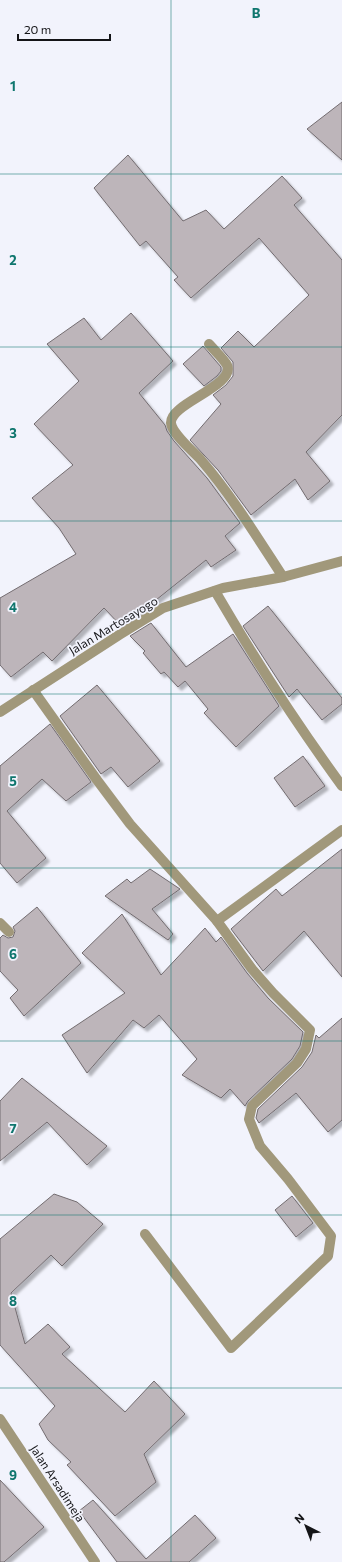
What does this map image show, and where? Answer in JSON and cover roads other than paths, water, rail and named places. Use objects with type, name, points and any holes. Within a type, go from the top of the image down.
[{"type":"street","points":[[209,344],[226,364],[227,369],[221,380],[210,390],[177,410],[172,417],[171,422],[173,429],[201,460],[224,489],[283,577]]},
{"type":"street","name":"Jalan Martosayogo","points":[[0,712],[119,635],[164,608],[215,591],[283,577],[342,561]]},
{"type":"street","points":[[215,591],[244,641],[282,700],[314,749],[342,786]]},
{"type":"street","points":[[34,690],[97,780],[130,824],[217,920],[252,969],[310,1030],[306,1049],[297,1062],[252,1106],[249,1119],[260,1146],[288,1179],[330,1236],[328,1256],[231,1348],[145,1234]]},
{"type":"street","points":[[217,920],[342,830]]},
{"type":"street","points":[[0,923],[9,932]]},
{"type":"street","name":"Jalan Arsadimeja","points":[[0,1419],[95,1562]]}]
